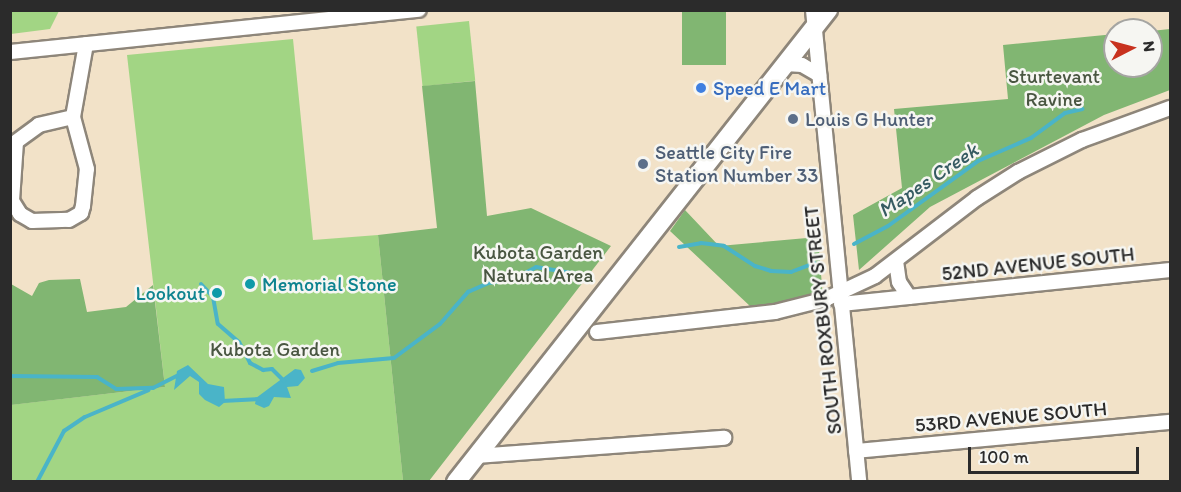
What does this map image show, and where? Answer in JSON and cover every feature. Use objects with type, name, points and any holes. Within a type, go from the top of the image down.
[{"type":"main road","points":[[456,482],[785,64],[814,19],[828,10]]},
{"type":"street","points":[[10,52],[314,16],[419,10]]},
{"type":"street","name":"SOUTH ROXBURY STREET","points":[[814,19],[859,482]]},
{"type":"street","points":[[73,117],[39,125],[16,142],[12,201],[20,214],[32,221],[60,222],[81,213],[87,170],[73,117],[86,44]]},
{"type":"street","points":[[785,64],[802,65],[819,75]]},
{"type":"street","points":[[841,299],[896,261],[977,198],[1018,172],[1082,140],[1170,108]]},
{"type":"street","points":[[896,261],[899,282],[909,297]]},
{"type":"street","name":"52ND AVENUE SOUTH","points":[[597,332],[775,312],[841,299],[909,297],[1170,270]]},
{"type":"street","name":"53RD AVENUE SOUTH","points":[[856,452],[1170,422]]},
{"type":"street","points":[[476,456],[724,438]]},
{"type":"green space","points":[[10,11],[59,11],[50,29],[11,34]]},
{"type":"green space","points":[[682,11],[726,11],[726,65],[682,65]]},
{"type":"green space","points":[[469,21],[475,81],[423,86],[416,27]]},
{"type":"green space","name":"Sturtevant Ravine","points":[[1170,29],[1170,90],[1104,115],[930,207],[859,270],[853,215],[902,188],[894,109],[1008,99],[1003,45],[1103,35],[1103,78],[1163,78],[1163,30]]},
{"type":"green space","name":"Kubota Garden","points":[[293,39],[313,240],[378,235],[403,481],[11,481],[10,405],[165,387],[127,55]]},
{"type":"green space","name":"Kubota Garden Natural Area","points":[[475,81],[487,216],[531,208],[611,246],[429,481],[403,481],[378,235],[437,228],[422,86]]},
{"type":"green space","points":[[685,210],[719,246],[818,237],[823,298],[751,307],[670,231]]},
{"type":"green space","points":[[80,279],[87,312],[126,307],[153,285],[165,387],[11,405],[11,284],[32,296],[39,283],[49,280]]},
{"type":"water","points":[[188,365],[208,384],[224,387],[225,402],[219,407],[205,400],[199,394],[199,382],[190,376],[174,390],[177,371]]},
{"type":"water","points":[[295,369],[301,370],[305,378],[298,386],[287,387],[291,398],[274,397],[269,406],[264,408],[255,404],[256,398]]},
{"type":"waterway","name":"Mapes Creek","points":[[854,244],[888,226],[978,161],[1031,138],[1065,113],[1083,109]]},
{"type":"waterway","name":"Mapes Creek","points":[[679,247],[701,243],[724,246],[755,266],[771,271],[791,272],[814,263]]},
{"type":"waterway","name":"Mapes Creek","points":[[312,371],[338,363],[394,358],[440,324],[468,292],[488,283],[512,280],[536,267],[577,274]]},
{"type":"waterway","points":[[201,284],[213,297],[218,324],[239,342],[250,363],[263,370],[272,369],[284,381]]},
{"type":"waterway","name":"Mapes Creek","points":[[10,376],[97,377],[116,389],[153,388],[177,376]]},
{"type":"waterway","points":[[37,482],[64,431],[85,417],[149,390]]},
{"type":"waterway","name":"Mapes Creek","points":[[222,401],[259,399]]},
{"type":"place","name":"Speed E Mart","points":[[701,88]]},
{"type":"place","name":"Louis G Hunter","points":[[793,119]]},
{"type":"place","name":"Seattle City Fire Station Number 33","points":[[643,164]]},
{"type":"place","name":"Memorial Stone","points":[[250,284]]},
{"type":"place","name":"Lookout","points":[[217,293]]}]
